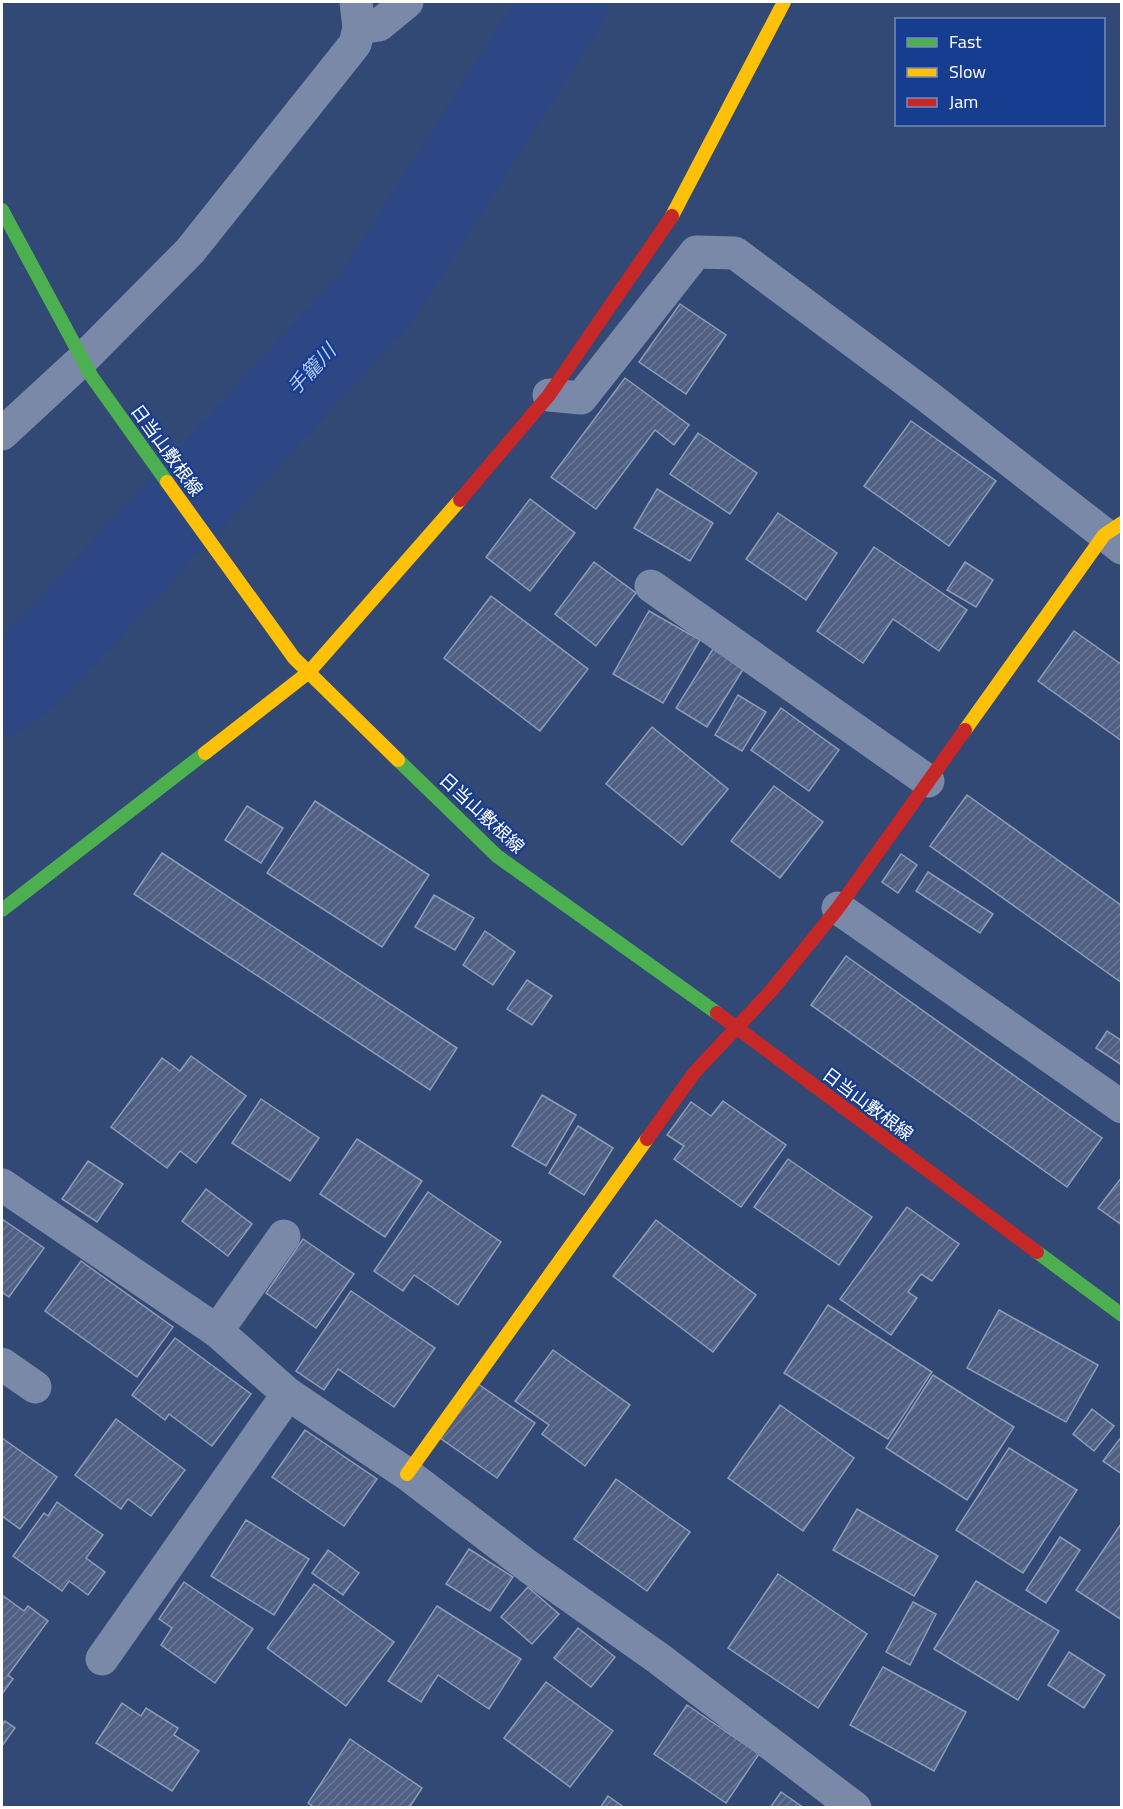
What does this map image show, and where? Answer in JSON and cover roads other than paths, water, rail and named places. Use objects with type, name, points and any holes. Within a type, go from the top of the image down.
[{"type":"street","points":[[2,434],[87,368],[190,251],[355,44],[358,15],[379,25],[407,2]]},
{"type":"street","points":[[2,909],[309,672],[444,520],[549,395],[679,206],[784,2]]},
{"type":"street","name":"日当山敷根線","points":[[2,210],[87,368],[294,658],[497,856],[737,1028],[1122,1315]]},
{"type":"street","points":[[407,1474],[694,1073],[737,1028],[838,908],[928,781],[1116,536],[735,253],[696,252],[581,398],[549,395]]},
{"type":"street","points":[[651,586],[928,781]]},
{"type":"street","points":[[838,908],[1122,1107]]},
{"type":"street","points":[[2,1185],[217,1332],[288,1394],[407,1474],[529,1567],[658,1658],[770,1746],[855,1808]]},
{"type":"street","points":[[217,1332],[284,1236]]},
{"type":"street","points":[[2,1364],[35,1387]]},
{"type":"street","points":[[102,1659],[288,1394]]},
{"type":"waterway","name":"手籠川","points":[[2,693],[35,666],[378,296],[565,2]]}]
